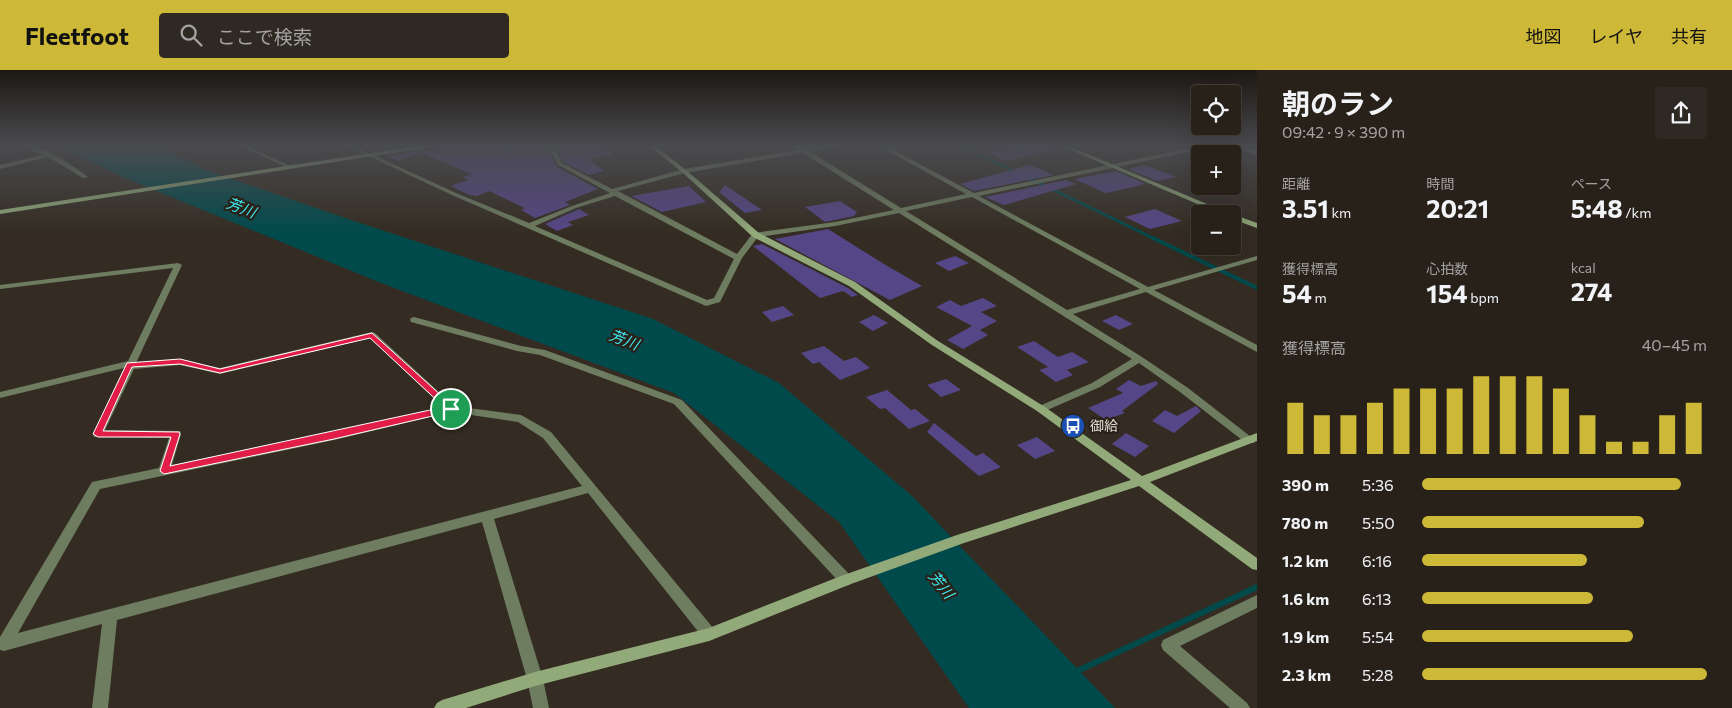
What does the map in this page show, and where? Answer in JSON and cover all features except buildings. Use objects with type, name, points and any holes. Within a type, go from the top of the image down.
[{"type":"street","points":[[81,175],[85,177]]},
{"type":"street","points":[[0,212],[239,175]]},
{"type":"street","points":[[414,175],[706,303],[717,300],[738,258],[756,235],[835,224],[1067,175]]},
{"type":"street","points":[[581,175],[738,258]]},
{"type":"street","points":[[529,226],[614,192],[671,175]]},
{"type":"street","points":[[688,175],[756,235],[852,284],[936,343],[1041,409],[1257,565]]},
{"type":"street","points":[[844,175],[1066,312],[1139,359],[1253,438]]},
{"type":"street","points":[[935,175],[1257,349]]},
{"type":"street","points":[[1136,175],[1207,205]]},
{"type":"street","points":[[1241,220],[1257,226]]},
{"type":"street","points":[[1066,312],[1257,258]]},
{"type":"street","points":[[0,287],[178,265],[129,364],[98,434],[176,434],[164,471]]},
{"type":"street","points":[[414,320],[520,349],[542,352],[678,402],[846,580]]},
{"type":"street","points":[[0,395],[129,364],[135,366],[180,362],[220,371],[372,335],[451,409]]},
{"type":"street","points":[[1041,409],[1096,385],[1139,359]]},
{"type":"street","points":[[2,644],[96,485],[334,436],[451,409],[521,419],[547,435],[709,634]]},
{"type":"street","points":[[442,708],[535,679],[709,634],[862,574],[961,539],[1140,481],[1253,438]]},
{"type":"street","points":[[2,644],[591,488]]},
{"type":"street","points":[[487,517],[535,679],[541,708]]},
{"type":"street","points":[[1242,708],[1168,645],[1257,601]]},
{"type":"street","points":[[100,708],[110,616]]},
{"type":"water","name":"芳川","points":[[118,175],[220,175],[653,319],[779,383],[912,496],[1115,708],[969,708],[839,522],[674,393],[381,283]]},
{"type":"waterway","points":[[1027,177],[1155,239]]},
{"type":"waterway","points":[[1153,238],[1257,288]]},
{"type":"waterway","points":[[1075,672],[1257,587]]},
{"type":"place","name":"御給","points":[[1073,426]]},
{"type":"route","points":[[372,335],[451,409],[334,436],[164,471],[176,434],[98,434],[129,364],[135,366],[180,362],[220,371],[372,335]]}]
